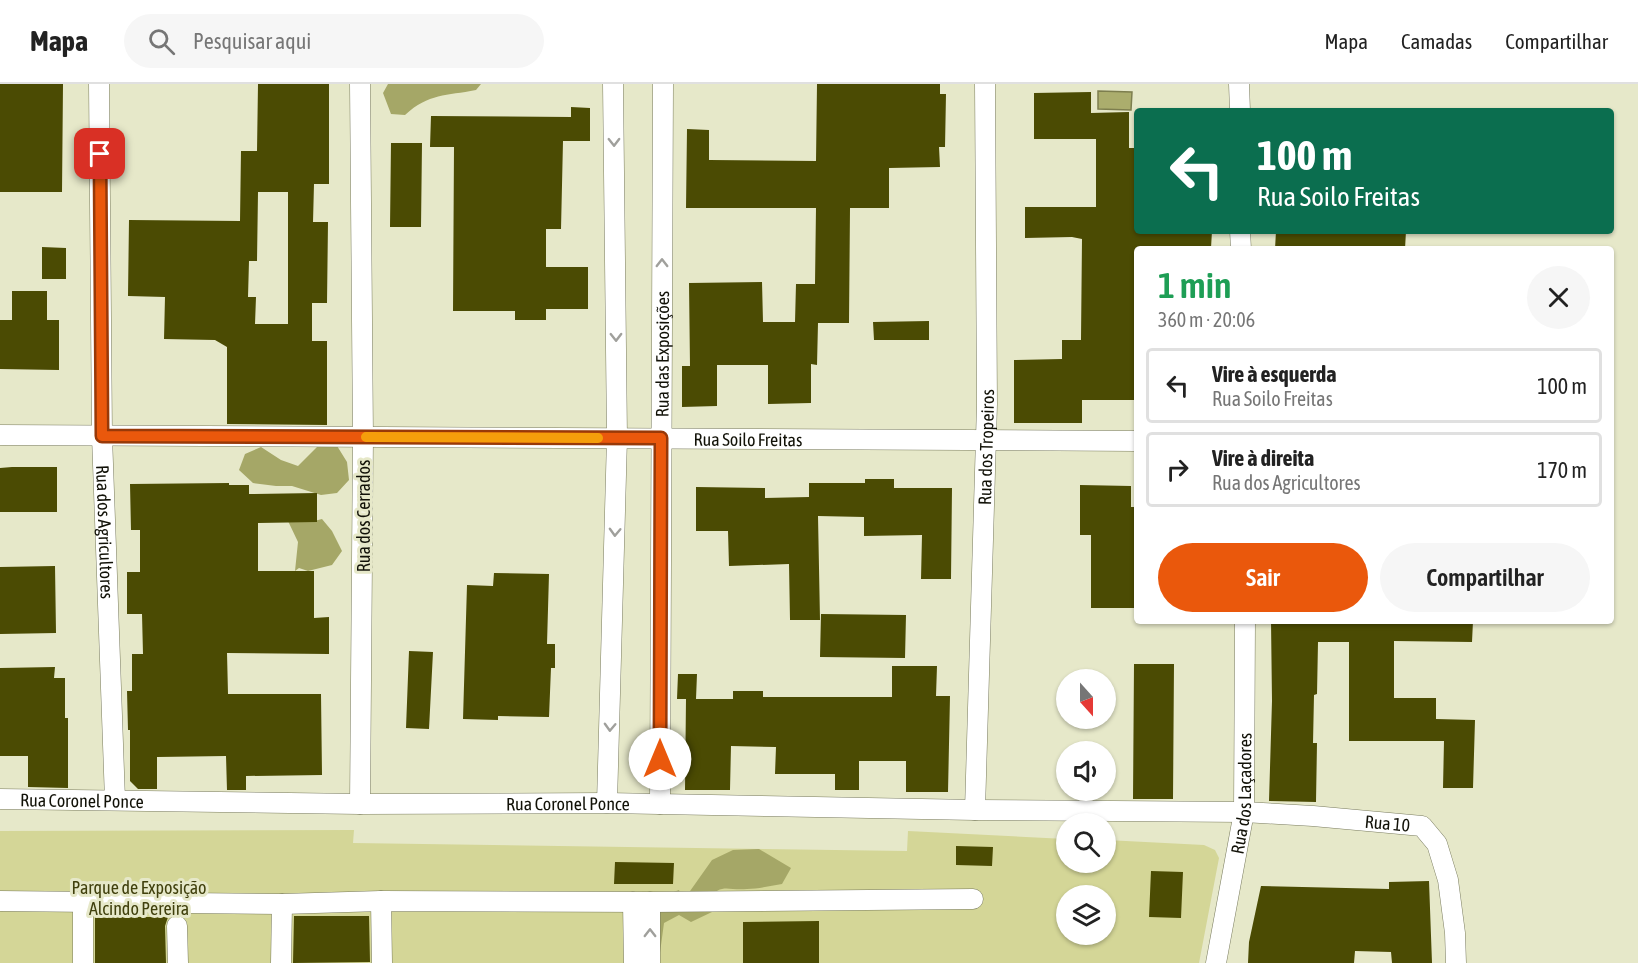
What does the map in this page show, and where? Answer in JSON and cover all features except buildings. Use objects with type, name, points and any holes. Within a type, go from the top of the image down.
[{"type":"street","name":"Rua dos Agricultores","points":[[99,84],[102,436],[115,800]]},
{"type":"street","name":"Rua dos Cerrados","points":[[360,84],[363,437],[360,804]]},
{"type":"street","points":[[608,803],[617,438],[613,84]]},
{"type":"street","name":"Rua das Exposições","points":[[660,804],[663,84]]},
{"type":"street","name":"Rua dos Tropeiros","points":[[975,810],[987,404],[986,84]]},
{"type":"street","points":[[1239,84],[1240,108]]},
{"type":"street","name":"Rua Soilo Freitas","points":[[0,435],[1134,441]]},
{"type":"street","name":"Rua dos Laçadores","points":[[1216,963],[1244,812],[1245,624]]},
{"type":"street","name":"Rua Coronel Ponce","points":[[0,799],[360,804],[608,803],[975,810],[1244,812]]},
{"type":"street","name":"Rua 10","points":[[1244,812],[1422,826],[1437,844],[1448,880],[1455,933],[1456,963]]},
{"type":"street","points":[[0,901],[282,904],[381,901],[641,902],[973,899]]},
{"type":"street","points":[[381,901],[382,963]]},
{"type":"street","points":[[634,963],[641,902]]},
{"type":"street","points":[[641,902],[650,963]]},
{"type":"street","points":[[83,903],[83,963]]},
{"type":"street","points":[[281,963],[282,904]]},
{"type":"street","points":[[177,926],[178,963]]},
{"type":"green space","name":"Parque de Exposição Alcindo Pereira","points":[[354,830],[353,843],[907,851],[908,831],[1056,838],[1056,873],[1116,873],[1116,841],[1204,845],[1215,850],[1219,858],[1199,963],[0,963],[0,831]]},
{"type":"shaded area","points":[[388,84],[481,84],[476,90],[430,99],[405,115],[391,114],[383,93]]},
{"type":"shaded area","points":[[1098,91],[1132,92],[1131,110],[1098,109]]},
{"type":"shaded area","points":[[334,441],[347,462],[349,480],[337,493],[321,495],[292,486],[253,483],[239,470],[245,454],[261,447],[281,460],[298,466],[322,442]]},
{"type":"shaded area","points":[[322,519],[332,531],[342,551],[332,565],[308,571],[299,568],[295,571],[298,542],[288,521],[310,522]]},
{"type":"shaded area","points":[[759,849],[791,868],[782,884],[751,889],[721,889],[706,900],[712,912],[691,922],[679,915],[664,923],[659,960],[657,898],[679,890],[683,901],[712,860],[733,850]]},
{"type":"slow traffic","points":[[366,437],[598,438]]},
{"type":"route","points":[[100,154],[102,436],[661,438],[660,759]]}]
